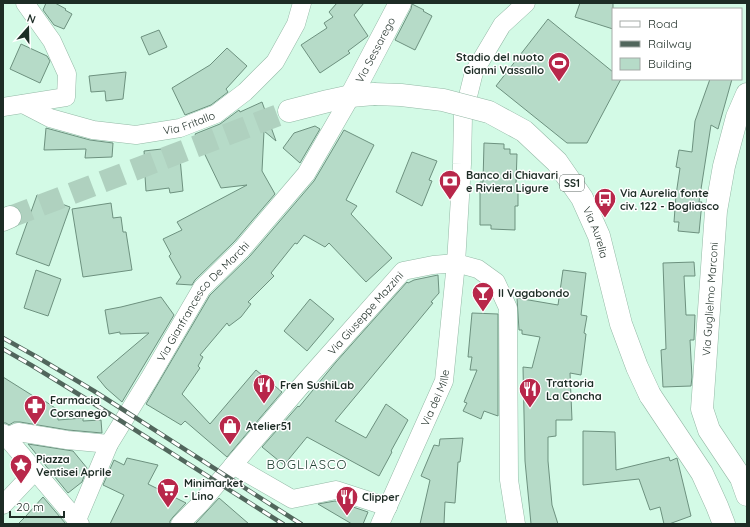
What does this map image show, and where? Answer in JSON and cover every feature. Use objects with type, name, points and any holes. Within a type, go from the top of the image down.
[{"type":"main road","name":"Via Sessarego","points":[[350,96],[400,3]]},
{"type":"main road","name":"Via Aurelia","points":[[289,111],[350,96],[374,94],[402,95],[443,100],[489,112],[524,131],[557,162],[582,198],[599,236],[621,324],[637,367],[650,395],[702,473],[724,524]]},
{"type":"main road","name":"Via Guglielmo Marconi","points":[[747,94],[737,117],[724,166],[716,211],[702,409],[709,430],[741,478],[747,495]]},
{"type":"street","points":[[3,107],[66,97],[67,74],[52,41],[25,3]]},
{"type":"street","name":"Via Fritallo","points":[[23,104],[50,118],[93,130],[136,135],[180,128],[216,114],[245,92],[275,62],[296,24],[302,3]]},
{"type":"street","name":"Via dei Mille","points":[[380,524],[444,381],[456,263],[462,164],[463,116],[474,72],[502,25],[526,3]]},
{"type":"street","name":"Via Gianfrancesco De Marchi","points":[[79,522],[109,444],[150,379],[202,288],[242,249],[306,174],[350,96]]},
{"type":"street","name":"Via Giuseppe Mazzini","points":[[180,524],[199,505],[300,387],[403,271],[434,265],[456,263],[478,270],[496,282],[508,308],[509,480],[516,524]]},
{"type":"street","points":[[79,522],[5,435],[18,432],[67,440],[109,444]]},
{"type":"street","points":[[233,465],[292,499],[336,490],[388,506]]},
{"type":"street","points":[[3,505],[35,471]]},
{"type":"building","points":[[46,3],[55,3],[72,14],[64,29],[54,25],[43,10]]},
{"type":"building","points":[[337,3],[364,3],[354,15],[368,36],[348,51],[350,53],[320,73],[301,45],[327,28],[324,23],[333,17],[329,12]]},
{"type":"building","points":[[580,3],[613,3],[612,29],[575,17]]},
{"type":"building","points":[[412,4],[432,16],[415,50],[395,40],[411,9]]},
{"type":"building","name":"Stadio del nuoto Gianni Vassallo","points":[[548,19],[612,71],[612,80],[620,80],[587,143],[567,143],[496,86]]},
{"type":"building","points":[[159,30],[167,47],[149,55],[141,37]]},
{"type":"building","points":[[21,44],[47,56],[50,61],[40,83],[10,69]]},
{"type":"building","points":[[227,48],[247,66],[226,89],[228,92],[211,105],[185,115],[172,88],[210,65]]},
{"type":"building","points":[[126,72],[123,99],[106,101],[105,91],[91,92],[89,76]]},
{"type":"building","points":[[710,80],[732,80],[718,129],[711,125],[699,202],[702,202],[699,233],[678,231],[679,222],[674,222],[680,168],[676,167],[679,150],[692,152],[695,121]]},
{"type":"building","points":[[262,102],[276,141],[264,131],[262,171],[275,194],[234,242],[195,280],[192,285],[176,284],[181,277],[169,256],[171,254],[163,239],[182,230],[177,222],[247,185],[221,188],[195,134],[220,124],[239,110],[240,112]]},
{"type":"building","points":[[315,126],[320,129],[300,163],[283,148],[294,133]]},
{"type":"building","points":[[46,128],[90,140],[113,143],[112,157],[85,158],[86,149],[44,150]]},
{"type":"building","points":[[344,130],[374,145],[346,200],[357,206],[351,214],[392,258],[366,282],[329,243],[325,247],[304,235],[297,244],[295,243],[271,273],[274,276],[248,302],[251,304],[241,317],[229,326],[227,323],[200,355],[203,357],[198,366],[200,368],[182,394],[210,424],[256,370],[282,392],[227,457],[185,421],[181,425],[146,404],[210,295],[250,256],[314,181]]},
{"type":"building","points":[[484,143],[504,144],[504,149],[510,149],[510,154],[517,154],[516,184],[518,184],[518,206],[515,206],[515,230],[491,229],[491,225],[480,225],[480,182],[483,182]]},
{"type":"building","points":[[179,147],[183,191],[170,193],[169,188],[146,191],[144,151]]},
{"type":"building","points":[[412,152],[437,161],[429,180],[432,181],[422,206],[396,192]]},
{"type":"building","points":[[37,195],[70,207],[49,266],[16,254]]},
{"type":"building","points":[[111,203],[113,218],[121,217],[123,232],[126,232],[132,270],[83,277],[72,209]]},
{"type":"building","points":[[694,262],[695,276],[684,276],[686,315],[695,315],[694,340],[690,340],[691,386],[663,387],[661,350],[666,349],[663,263]]},
{"type":"building","points":[[36,270],[61,279],[48,316],[24,308]]},
{"type":"building","points":[[563,270],[586,273],[581,315],[587,316],[584,333],[586,334],[581,375],[570,373],[572,420],[556,420],[556,436],[548,437],[548,461],[552,505],[558,524],[531,524],[525,461],[523,367],[532,368],[540,337],[522,334],[522,330],[519,330],[517,298],[558,305]]},
{"type":"building","points":[[438,275],[439,293],[431,302],[433,303],[335,421],[366,438],[386,404],[408,420],[379,476],[307,437],[284,465],[262,447],[298,406],[299,407],[336,362],[407,282]]},
{"type":"building","points":[[161,297],[174,315],[122,402],[106,388],[97,377],[149,333],[120,334],[120,332],[109,334],[105,310]]},
{"type":"building","points":[[310,299],[334,319],[307,351],[284,331]]},
{"type":"building","points":[[472,313],[498,314],[498,416],[484,411],[481,419],[463,411],[467,403],[464,402],[477,370],[470,370],[472,357],[468,357]]},
{"type":"building","points":[[3,377],[38,399],[39,397],[58,410],[58,420],[83,418],[83,421],[101,420],[102,433],[68,430],[20,422],[14,422],[9,425],[3,423]]},
{"type":"building","points":[[583,431],[615,432],[616,470],[669,457],[670,461],[677,458],[691,516],[669,524],[664,524],[660,507],[650,510],[639,479],[583,485]]},
{"type":"building","points":[[463,438],[460,462],[458,462],[455,503],[445,502],[444,524],[420,524],[430,480],[421,476],[434,445],[439,446],[440,439]]},
{"type":"building","points":[[28,444],[73,451],[87,468],[82,482],[68,493]]},
{"type":"building","points":[[127,458],[158,465],[148,484],[186,503],[173,517],[170,524],[110,524],[124,495],[103,485],[114,460],[124,465]]},
{"type":"building","points":[[43,497],[66,524],[18,524],[26,516]]},
{"type":"building","points":[[219,498],[249,524],[195,524]]},
{"type":"building","points":[[335,501],[368,512],[363,524],[352,524],[318,504]]},
{"type":"tunnel","points":[[10,217],[289,111]]},
{"type":"railway","points":[[3,338],[94,391],[301,524]]},
{"type":"railway","points":[[3,349],[88,400],[283,524]]},
{"type":"place","name":"Stadio del nuoto Gianni Vassallo","points":[[559,82]]},
{"type":"place","name":"Banco di Chiavari e Riviera Ligure","points":[[450,200]]},
{"type":"place","name":"Via Aurelia fonte civ. 122 - Bogliasco","points":[[605,218]]},
{"type":"place","name":"Il Vagabondo","points":[[483,312]]},
{"type":"place","name":"Fren SushiLab","points":[[264,404]]},
{"type":"place","name":"Trattoria La Concha","points":[[530,408]]},
{"type":"place","name":"Farmacia Corsanego","points":[[35,426]]},
{"type":"place","name":"Atelier51","points":[[230,446]]},
{"type":"place","name":"Piazza Ventisei Aprile","points":[[21,484]]},
{"type":"place","name":"Minimarket - Lino","points":[[168,508]]},
{"type":"place","name":"Clipper","points":[[347,516]]},
{"type":"district","name":"BOGLIASCO","points":[[307,464]]}]
